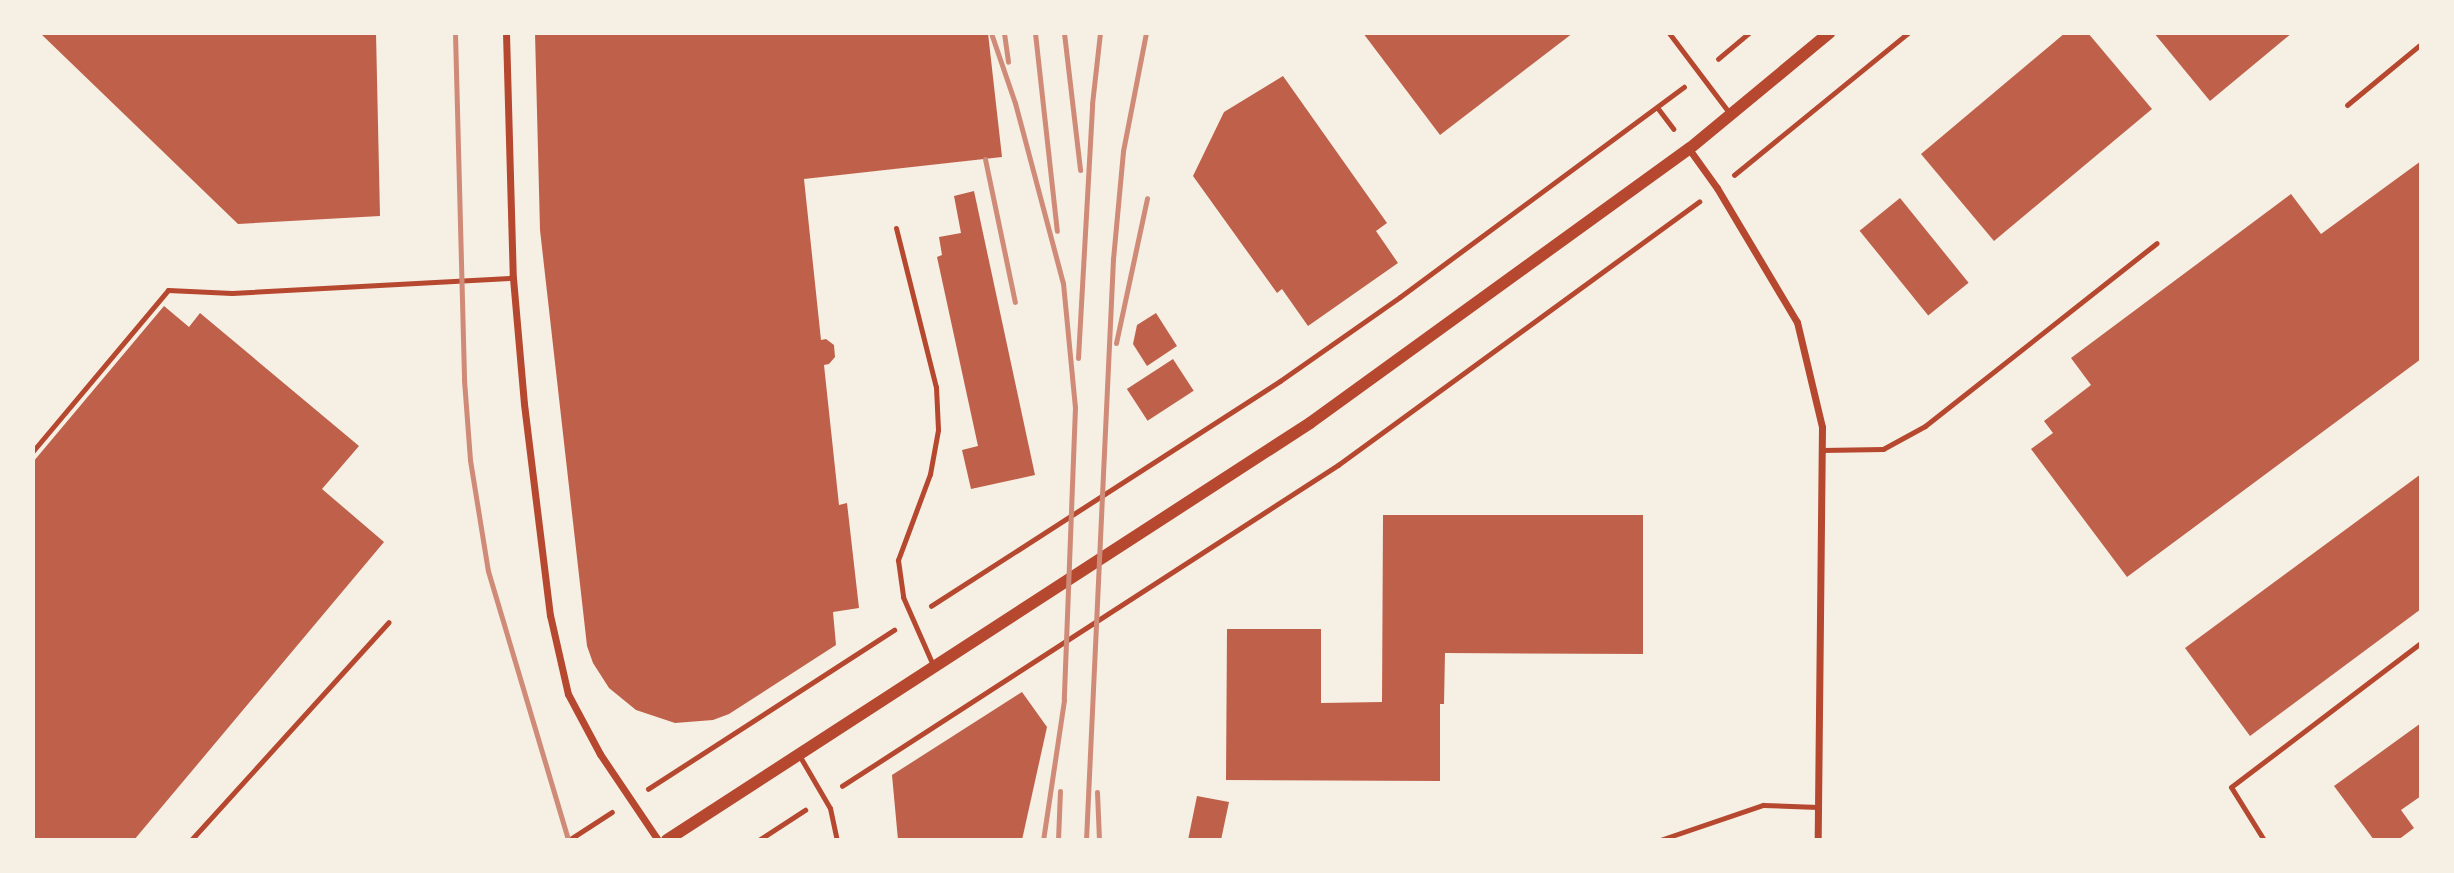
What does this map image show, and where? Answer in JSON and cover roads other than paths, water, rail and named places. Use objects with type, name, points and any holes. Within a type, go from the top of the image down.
[{"type":"street","points":[[506,33],[513,278],[524,404],[553,628],[568,694],[600,754],[657,840]]},
{"type":"street","points":[[667,840],[1310,423],[1689,149],[1829,33]]},
{"type":"street","points":[[1689,149],[1717,188],[1797,322],[1822,427],[1818,840]]},
{"type":"lane","points":[[1669,33],[1731,115]]},
{"type":"lane","points":[[2347,105],[2421,44]]},
{"type":"lane","points":[[896,228],[936,387],[938,430],[930,474],[898,560],[903,597],[934,667]]},
{"type":"lane","points":[[1822,450],[1883,449],[1925,426],[2157,243]]},
{"type":"lane","points":[[33,451],[168,290],[232,293],[513,278]]},
{"type":"lane","points":[[191,840],[388,622]]},
{"type":"lane","points":[[2264,840],[2231,787],[2421,643]]},
{"type":"lane","points":[[799,755],[830,808],[837,840]]},
{"type":"lane","points":[[1661,840],[1763,805],[1818,807]]},
{"type":"railway","points":[[455,33],[464,380],[470,460],[488,571],[568,840]]},
{"type":"railway","points":[[991,33],[1015,103],[1063,283],[1075,407],[1064,700],[1043,840]]},
{"type":"railway","points":[[1004,33],[1008,62]]},
{"type":"railway","points":[[1035,33],[1057,231]]},
{"type":"railway","points":[[1064,33],[1080,170]]},
{"type":"railway","points":[[1078,358],[1092,104],[1100,33]]},
{"type":"railway","points":[[1086,840],[1113,259],[1123,151],[1146,33]]},
{"type":"railway","points":[[985,159],[1015,302]]},
{"type":"railway","points":[[1116,343],[1147,198]]},
{"type":"railway","points":[[1058,840],[1060,791]]},
{"type":"railway","points":[[1097,792],[1099,840]]}]
